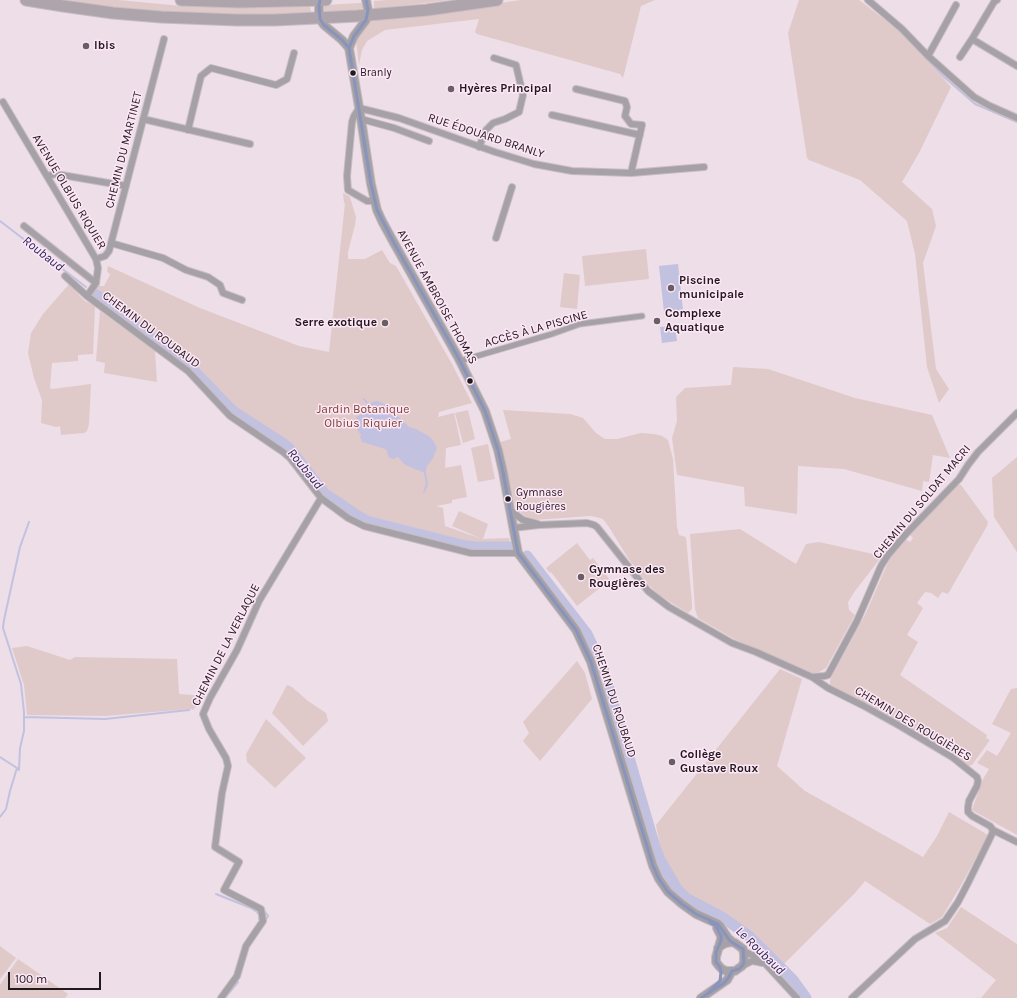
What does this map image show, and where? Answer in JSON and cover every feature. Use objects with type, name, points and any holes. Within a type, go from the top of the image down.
[{"type":"highway","points":[[26,0],[113,13],[161,17],[237,20],[275,20],[367,15],[427,10],[497,0]]},
{"type":"highway","points":[[181,0],[239,2],[326,0]]},
{"type":"street","points":[[320,0],[320,18],[324,25],[349,48],[354,36],[366,20],[366,0]]},
{"type":"street","points":[[868,0],[902,29],[928,56],[974,97],[1017,118]]},
{"type":"street","points":[[960,57],[994,2],[997,0]]},
{"type":"street","points":[[928,56],[956,5]]},
{"type":"street","points":[[972,38],[1017,66]]},
{"type":"street","name":"CHEMIN DU MARTINET","points":[[96,259],[104,256],[109,250],[164,39]]},
{"type":"street","name":"AVENUE AMBROISE THOMAS","points":[[349,48],[374,200],[382,221],[480,399],[498,450],[518,553]]},
{"type":"street","points":[[188,130],[201,76],[211,68],[276,85],[287,79],[294,53]]},
{"type":"street","points":[[479,147],[486,130],[493,123],[519,112],[523,95],[516,65],[494,58]]},
{"type":"street","points":[[576,89],[625,102],[627,107],[625,116],[631,124],[642,125],[632,174]]},
{"type":"street","name":"AVENUE OLBIUS RIQUIER","points":[[3,102],[96,259],[98,268],[96,283]]},
{"type":"street","points":[[359,108],[352,122],[347,176],[348,190],[367,201],[374,200]]},
{"type":"street","name":"RUE ÉDOUARD BRANLY","points":[[359,108],[399,118],[479,147],[534,164],[572,171],[632,174],[704,167]]},
{"type":"street","points":[[552,115],[640,135]]},
{"type":"street","points":[[143,119],[250,144]]},
{"type":"street","points":[[361,119],[394,128],[429,141]]},
{"type":"street","points":[[47,176],[56,174],[126,186]]},
{"type":"street","points":[[496,238],[512,187]]},
{"type":"street","points":[[24,226],[96,283],[87,296]]},
{"type":"street","points":[[111,243],[163,258],[186,270],[208,278],[220,285],[223,293],[242,300]]},
{"type":"street","name":"CHEMIN DU ROUBAUD","points":[[65,276],[87,296],[188,372],[230,416],[283,452],[290,458],[321,498],[348,518],[364,526],[471,554],[518,553],[576,630],[591,662],[647,850],[659,879],[668,892],[682,904],[696,914],[718,924],[728,938],[734,943]]},
{"type":"street","name":"ACCÈS À LA PISCINE","points":[[460,361],[552,334],[580,324],[642,316]]},
{"type":"street","name":"CHEMIN DU SOLDAT MACRI","points":[[812,677],[828,675],[857,621],[881,566],[888,555],[959,479],[978,452],[1017,413]]},
{"type":"street","name":"CHEMIN DE LA VERLAQUE","points":[[221,998],[237,976],[246,946],[263,921],[262,909],[224,890],[239,862],[215,847],[222,793],[228,766],[226,758],[209,729],[203,714],[210,698],[237,650],[259,601],[321,498]]},
{"type":"street","points":[[510,510],[522,520],[539,525]]},
{"type":"street","points":[[513,526],[519,520],[522,520]]},
{"type":"street","points":[[513,526],[594,525],[648,591],[658,600],[690,620],[732,643],[812,677]]},
{"type":"street","name":"CHEMIN DES ROUGIÈRES","points":[[812,677],[828,688],[900,726],[952,757],[977,777],[977,786],[969,801],[968,812],[972,816],[990,826],[993,830]]},
{"type":"street","points":[[852,998],[915,939],[945,921],[958,902],[993,830],[1017,842]]},
{"type":"street","name":"CHEMIN DU ROUBAUD","points":[[706,919],[716,926],[718,930],[721,939],[718,948]]},
{"type":"street","points":[[768,967],[756,961],[748,962],[739,969],[726,971],[716,962],[716,952],[718,948],[726,943],[734,943],[740,946],[743,950],[761,959],[797,998]]},
{"type":"street","points":[[742,966],[745,958],[743,950]]},
{"type":"street","points":[[711,991],[720,981],[720,967]]},
{"type":"street","points":[[701,998],[727,980],[732,971]]},
{"type":"green space","points":[[53,0],[118,0],[182,6],[310,6],[311,13],[223,15],[157,12]]},
{"type":"green space","points":[[450,0],[374,9],[374,1]]},
{"type":"green space","points":[[521,0],[655,0],[641,6],[623,78],[620,74],[477,34],[475,32],[479,19],[385,30],[367,41],[362,50],[359,65],[356,40],[370,21]]},
{"type":"green space","points":[[799,0],[859,0],[905,36],[951,87],[919,153],[902,182],[932,209],[936,226],[923,263],[936,369],[949,389],[939,403],[927,367],[915,254],[907,221],[860,180],[807,158],[788,33]]},
{"type":"green space","points":[[361,3],[363,7],[359,10],[325,13],[323,11],[324,6],[326,5]]},
{"type":"green space","name":"Jardin Botanique Olbius Riquier","points":[[343,193],[350,197],[356,217],[348,252],[348,259],[365,259],[382,250],[390,263],[396,266],[452,364],[472,403],[439,412],[438,417],[454,413],[461,445],[446,448],[445,468],[461,465],[467,497],[452,500],[452,503],[436,506],[443,508],[445,526],[482,539],[452,526],[459,511],[488,524],[483,539],[509,538],[510,544],[470,542],[365,515],[351,507],[327,491],[294,449],[284,440],[235,408],[194,365],[94,290],[99,285],[104,286],[110,275],[107,272],[108,266],[200,308],[299,346],[329,352],[345,203]]},
{"type":"green space","points":[[646,249],[649,279],[585,286],[582,256]]},
{"type":"green space","points":[[564,273],[580,275],[577,309],[560,307]]},
{"type":"green space","points":[[70,283],[85,301],[95,306],[93,354],[78,355],[78,361],[52,363],[50,388],[91,384],[89,424],[87,431],[84,433],[61,435],[60,426],[56,427],[41,423],[42,400],[34,378],[28,353],[31,333],[43,314]]},
{"type":"green space","points":[[100,311],[155,351],[157,382],[104,373],[105,363],[96,361]]},
{"type":"green space","points":[[733,367],[768,369],[855,398],[932,415],[950,458],[933,455],[929,482],[923,481],[922,491],[844,469],[798,466],[797,514],[745,506],[744,487],[677,475],[672,438],[677,421],[676,397],[685,388],[731,385]]},
{"type":"green space","points":[[468,410],[475,439],[463,443],[455,413]]},
{"type":"green space","points":[[503,410],[570,414],[583,418],[596,433],[605,439],[617,439],[641,433],[662,436],[668,440],[673,459],[677,527],[679,535],[686,537],[692,603],[692,609],[688,613],[659,595],[647,583],[628,558],[603,519],[590,516],[534,520],[527,518],[519,511],[515,506],[500,442],[511,439]]},
{"type":"green space","points":[[488,444],[495,479],[478,482],[471,448]]},
{"type":"green space","points":[[1017,457],[1017,552],[994,517],[992,478]]},
{"type":"green space","points":[[958,485],[961,485],[988,522],[987,526],[948,594],[942,592],[938,598],[931,593],[925,592],[917,603],[923,608],[907,635],[918,642],[900,675],[987,735],[986,738],[990,740],[972,765],[968,766],[831,686],[830,684],[830,680],[866,613],[892,555],[905,539],[910,542],[913,538],[910,535]]},
{"type":"green space","points":[[740,529],[796,564],[806,544],[819,542],[882,556],[848,602],[849,610],[855,615],[826,668],[819,672],[813,673],[736,640],[698,618],[695,609],[690,534]]},
{"type":"green space","name":"Gymnase des Rougières","points":[[577,543],[590,560],[593,558],[610,580],[577,606],[551,572],[550,573],[546,568]]},
{"type":"green space","points":[[27,646],[70,660],[75,657],[177,659],[179,694],[206,696],[193,710],[190,709],[105,716],[27,715],[24,685],[12,648]]},
{"type":"green space","points":[[577,661],[585,673],[592,699],[540,761],[523,741],[529,733],[523,722]]},
{"type":"green space","points":[[780,669],[802,679],[777,766],[805,791],[923,857],[937,836],[949,812],[988,835],[942,917],[930,924],[865,881],[855,893],[784,964],[748,930],[690,897],[680,887],[662,857],[656,825]]},
{"type":"green space","points":[[287,685],[292,687],[308,701],[326,713],[328,721],[303,746],[272,713]]},
{"type":"green space","points":[[1017,688],[1017,835],[972,810],[983,779],[989,769],[977,763],[987,750],[997,756],[1011,733],[992,724],[1011,689]]},
{"type":"green space","points":[[266,719],[306,758],[275,788],[247,762],[246,754]]},
{"type":"green space","points":[[961,907],[1017,944],[1017,998],[981,998],[996,980],[935,933],[947,928]]},
{"type":"green space","points":[[0,946],[16,958],[0,979]]},
{"type":"green space","points":[[18,959],[68,994],[65,998],[0,998],[0,985]]},
{"type":"water","name":"Piscine municipale","points":[[678,264],[683,310],[664,312],[659,266]]},
{"type":"water","points":[[675,326],[677,341],[662,343],[660,327]]},
{"type":"water","points":[[377,401],[387,405],[409,427],[427,435],[434,442],[437,448],[432,460],[427,466],[425,473],[404,464],[398,457],[393,459],[388,457],[385,449],[362,442],[360,437],[361,435],[356,424],[356,417],[364,413],[368,408],[367,404]]},
{"type":"waterway","points":[[926,58],[944,77],[975,104],[1017,122]]},
{"type":"waterway","name":"Roubaud","points":[[0,221],[86,287]]},
{"type":"waterway","name":"Roubaud","points":[[95,294],[192,369],[233,411],[289,448],[324,493],[358,516],[367,521],[466,546],[509,547]]},
{"type":"waterway","points":[[364,399],[368,404]]},
{"type":"waterway","points":[[424,492],[427,484],[425,473]]},
{"type":"waterway","points":[[0,817],[6,809],[17,768],[19,770],[20,748],[24,731],[24,712],[21,684],[3,628],[20,547],[29,522]]},
{"type":"waterway","name":"Le Roubaud","points":[[527,556],[587,634],[603,668],[655,847],[659,858],[677,889],[686,898],[722,917],[749,936],[793,980],[806,998]]},
{"type":"waterway","points":[[24,717],[105,719],[189,710]]},
{"type":"waterway","points":[[0,757],[17,768]]},
{"type":"waterway","points":[[216,894],[251,908],[260,916],[259,919]]},
{"type":"waterway","points":[[263,909],[268,916],[265,921]]},
{"type":"waterway","points":[[225,998],[238,982]]},
{"type":"transit line","points":[[320,0],[320,19],[324,25],[349,48],[351,63]]},
{"type":"transit line","points":[[366,0],[368,10],[366,20],[354,36],[349,48],[371,184],[377,210],[458,357],[485,411],[498,450],[518,553],[576,630],[591,662],[653,866],[659,879],[668,892],[682,904],[696,914],[718,924],[730,941],[743,949],[744,962],[742,966],[739,969],[732,971],[724,983],[701,998]]},
{"type":"transit line","points":[[709,992],[720,981],[721,972],[720,967],[716,962],[716,952],[721,941],[721,936],[716,926],[710,922]]},
{"type":"place","name":"Ibis","points":[[86,46]]},
{"type":"place","name":"Branly","points":[[353,73]]},
{"type":"place","name":"Hyères Principal","points":[[451,89]]},
{"type":"place","name":"Piscine municipale","points":[[671,288]]},
{"type":"place","name":"Complexe Aquatique","points":[[657,321]]},
{"type":"place","name":"Serre exotique","points":[[385,323]]},
{"type":"place","name":"Gymnase Rougières","points":[[508,499]]},
{"type":"place","name":"Gymnase des Rougières","points":[[581,577]]},
{"type":"place","name":"Collège Gustave Roux","points":[[672,762]]}]
